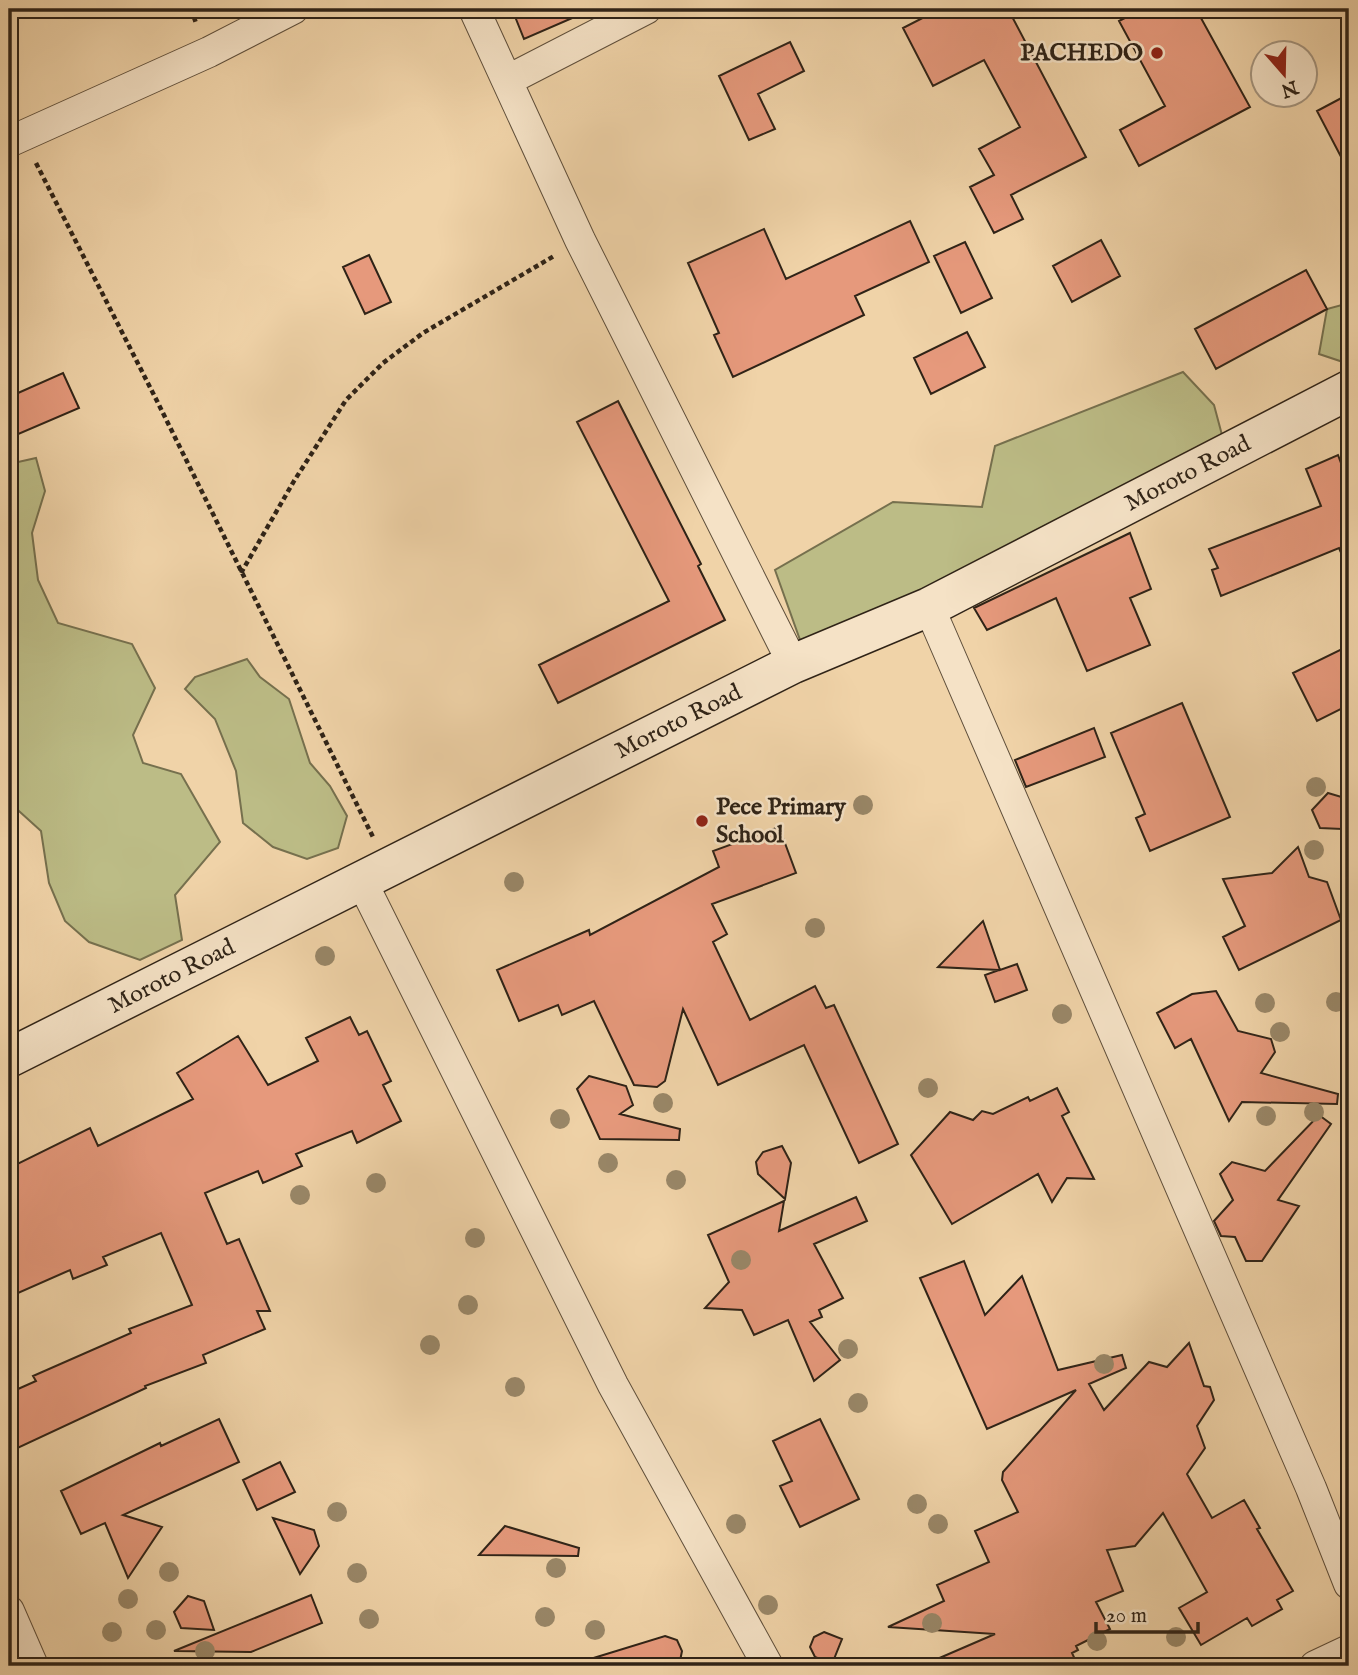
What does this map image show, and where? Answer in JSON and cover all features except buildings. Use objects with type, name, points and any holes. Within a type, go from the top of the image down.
[{"type":"main road","name":"Moroto Road","points":[[9,1058],[793,664],[929,607],[1349,390]]},
{"type":"street","points":[[15,138],[209,52],[293,9]]},
{"type":"street","points":[[474,9],[580,240],[793,664]]},
{"type":"street","points":[[508,80],[646,9]]},
{"type":"street","points":[[929,607],[1311,1488],[1349,1584]]},
{"type":"street","points":[[374,874],[613,1385],[768,1666]]},
{"type":"street","points":[[9,1611],[33,1666]]},
{"type":"street","points":[[1315,1666],[1349,1650]]},
{"type":"path","points":[[15,138],[156,399],[240,573],[374,874]]},
{"type":"path","points":[[240,573],[346,400],[383,363],[423,333],[580,240]]},
{"type":"green space","points":[[1349,303],[1349,364],[1319,354],[1327,309]]},
{"type":"green space","points":[[1183,372],[1214,405],[1226,450],[804,651],[775,570],[893,502],[982,507],[995,446]]},
{"type":"green space","points":[[36,458],[45,491],[32,533],[38,580],[58,623],[132,644],[155,688],[133,735],[143,763],[181,774],[220,842],[175,895],[182,940],[140,960],[89,942],[65,921],[49,883],[41,831],[9,802],[9,464]]},
{"type":"green space","points":[[247,659],[260,677],[289,699],[310,763],[330,786],[347,816],[338,848],[307,859],[273,847],[243,823],[236,771],[215,719],[185,689],[195,677]]},
{"type":"place","name":"PACHEDO","points":[[1157,53]]},
{"type":"place","name":"Pece Primary School","points":[[702,821]]}]
